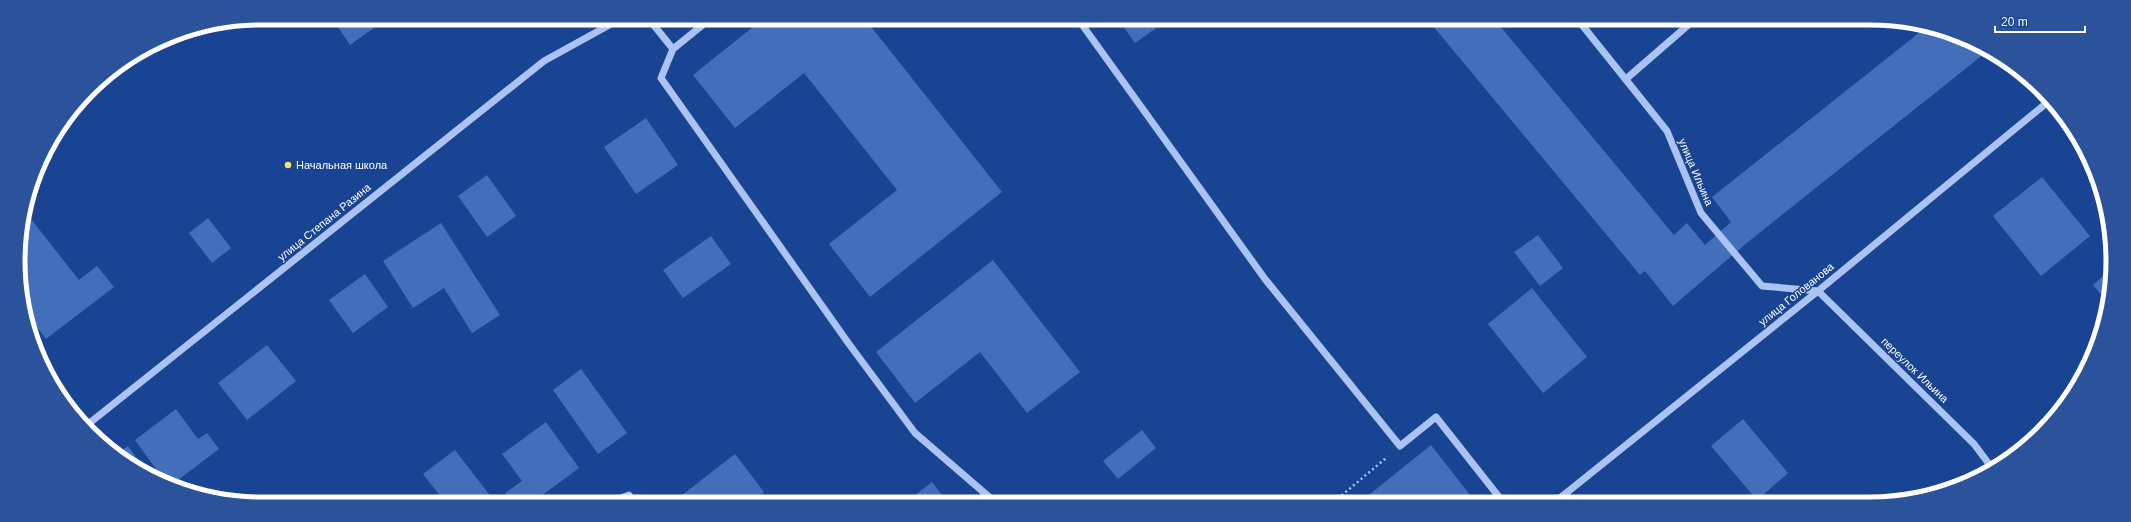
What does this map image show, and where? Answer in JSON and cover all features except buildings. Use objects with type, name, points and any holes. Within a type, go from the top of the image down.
[{"type":"street","name":"улица Степана Разина","points":[[89,423],[544,61],[609,25]]},
{"type":"street","points":[[654,25],[673,49]]},
{"type":"street","points":[[703,25],[673,49],[661,78],[849,344],[915,433],[989,497]]},
{"type":"street","points":[[1082,25],[1265,279],[1400,446],[1436,416],[1499,497]]},
{"type":"street","name":"улица Ильина","points":[[1582,25],[1667,131],[1701,213],[1762,286],[1818,291]]},
{"type":"street","points":[[1626,79],[1688,25]]},
{"type":"street","name":"улица Голованова","points":[[1561,497],[1818,291],[2046,104]]},
{"type":"street","name":"переулок Ильина","points":[[1818,291],[1974,444],[1989,464]]},
{"type":"path","points":[[1340,497],[1400,446]]},
{"type":"place","name":"Начальная школа","points":[[288,165]]}]
